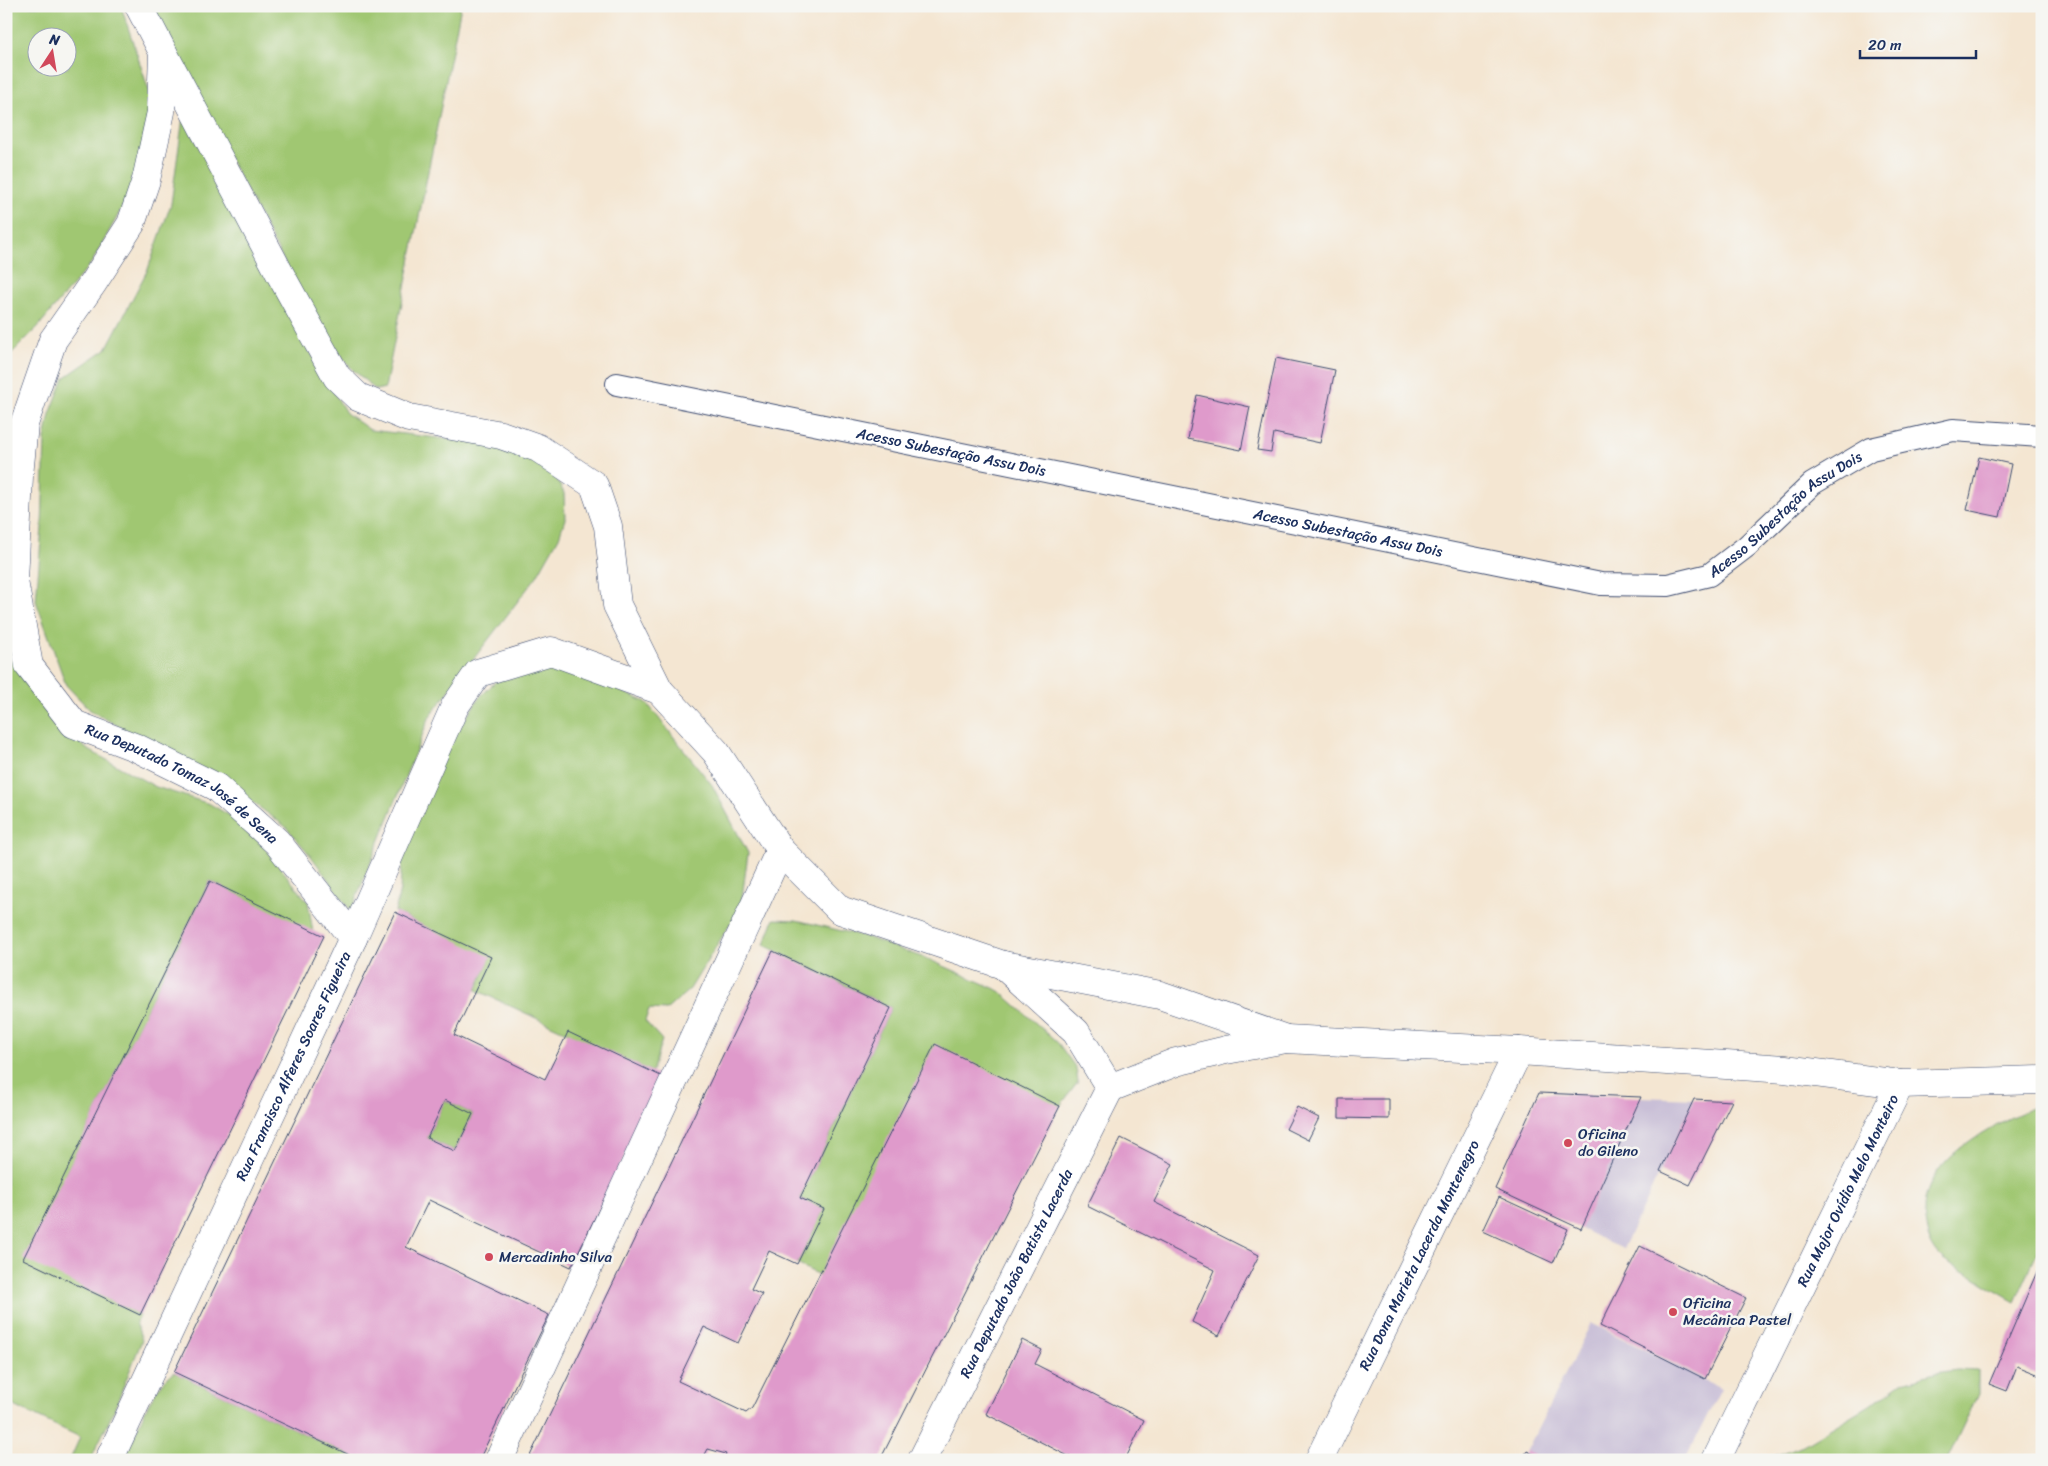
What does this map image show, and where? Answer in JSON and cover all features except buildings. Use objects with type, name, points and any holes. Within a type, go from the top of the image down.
[{"type":"street","points":[[139,6],[337,378],[358,397],[400,414],[501,435],[538,448],[594,485],[608,526],[617,605],[659,690],[716,752],[780,850],[840,910],[1003,965],[1160,996],[1286,1039]]},
{"type":"street","name":"Rua Deputado Tomaz José de Sena","points":[[164,52],[161,112],[146,180],[131,224],[53,340],[24,424],[19,476],[14,581],[28,666],[74,724],[136,748],[216,787],[277,842],[353,938]]},
{"type":"street","name":"Rua Francisco Alferes Soares Figueira","points":[[109,1460],[353,938],[455,706],[478,673],[550,651],[659,690]]},
{"type":"street","points":[[499,1460],[780,850]]},
{"type":"street","points":[[1003,965],[1076,1032],[1110,1088],[1176,1062],[1226,1050],[1286,1039],[1519,1051],[1785,1069],[1900,1084],[2042,1080]]},
{"type":"street","name":"Rua Dona Marieta Lacerda Montenegro","points":[[1319,1460],[1519,1051]]},
{"type":"street","name":"Rua Major Ovídio Melo Monteiro","points":[[1716,1460],[1900,1084]]},
{"type":"street","name":"Rua Deputado João Batista Lacerda","points":[[922,1460],[1110,1088]]},
{"type":"lane","name":"Acesso Subestação Assu Dois","points":[[617,384],[1601,584],[1668,585],[1709,574],[1746,546],[1812,484],[1871,450],[1953,430],[2042,436]]},
{"type":"shaded area","points":[[1641,1097],[1694,1099],[1623,1249],[1581,1229]]},
{"type":"shaded area","points":[[1591,1323],[1721,1388],[1685,1460],[1522,1460]]},
{"type":"green space","points":[[6,6],[121,6],[151,97],[136,183],[92,262],[37,328],[6,359]]},
{"type":"green space","points":[[149,6],[461,6],[385,388],[376,390],[352,369],[319,328]]},
{"type":"green space","points":[[183,117],[346,413],[370,430],[506,446],[549,465],[564,493],[565,519],[559,537],[537,576],[430,716],[351,911],[311,856],[286,827],[255,804],[90,710],[66,685],[36,601],[42,527],[45,439],[50,414],[64,378],[106,349],[148,269],[171,204]]},
{"type":"green space","points":[[6,561],[28,682],[52,720],[87,749],[156,787],[210,804],[246,825],[308,902],[313,932],[210,881],[24,1258],[140,1315],[136,1322],[142,1340],[112,1415],[90,1460],[70,1460],[80,1437],[6,1402]]},
{"type":"green space","points":[[554,668],[601,682],[646,702],[712,785],[748,853],[741,906],[690,989],[666,1010],[649,1009],[645,1021],[662,1040],[652,1072],[476,990],[490,958],[395,912],[400,890],[403,845],[430,773],[479,698],[496,681]]},
{"type":"green space","points":[[774,919],[796,920],[863,936],[930,960],[1000,991],[1058,1043],[1076,1068],[1078,1082],[1060,1106],[819,1275],[797,1264],[824,1209],[800,1198],[891,1008],[764,945]]},
{"type":"green space","points":[[445,1100],[473,1114],[455,1151],[427,1138]]},
{"type":"green space","points":[[2042,1105],[2042,1242],[2015,1302],[1938,1254],[1932,1246],[1927,1231],[1925,1200],[1932,1181],[1944,1163],[1961,1148],[2001,1122]]},
{"type":"green space","points":[[1957,1370],[1978,1371],[1978,1394],[1947,1460],[1765,1460],[1803,1445],[1870,1405],[1902,1382],[1935,1373]]},
{"type":"green space","points":[[174,1372],[360,1460],[124,1460],[157,1389]]},
{"type":"place","name":"Oficina do Gileno","points":[[1568,1143]]},
{"type":"place","name":"Mercadinho Silva","points":[[489,1257]]},
{"type":"place","name":"Oficina Mecânica Pastel","points":[[1673,1312]]}]
